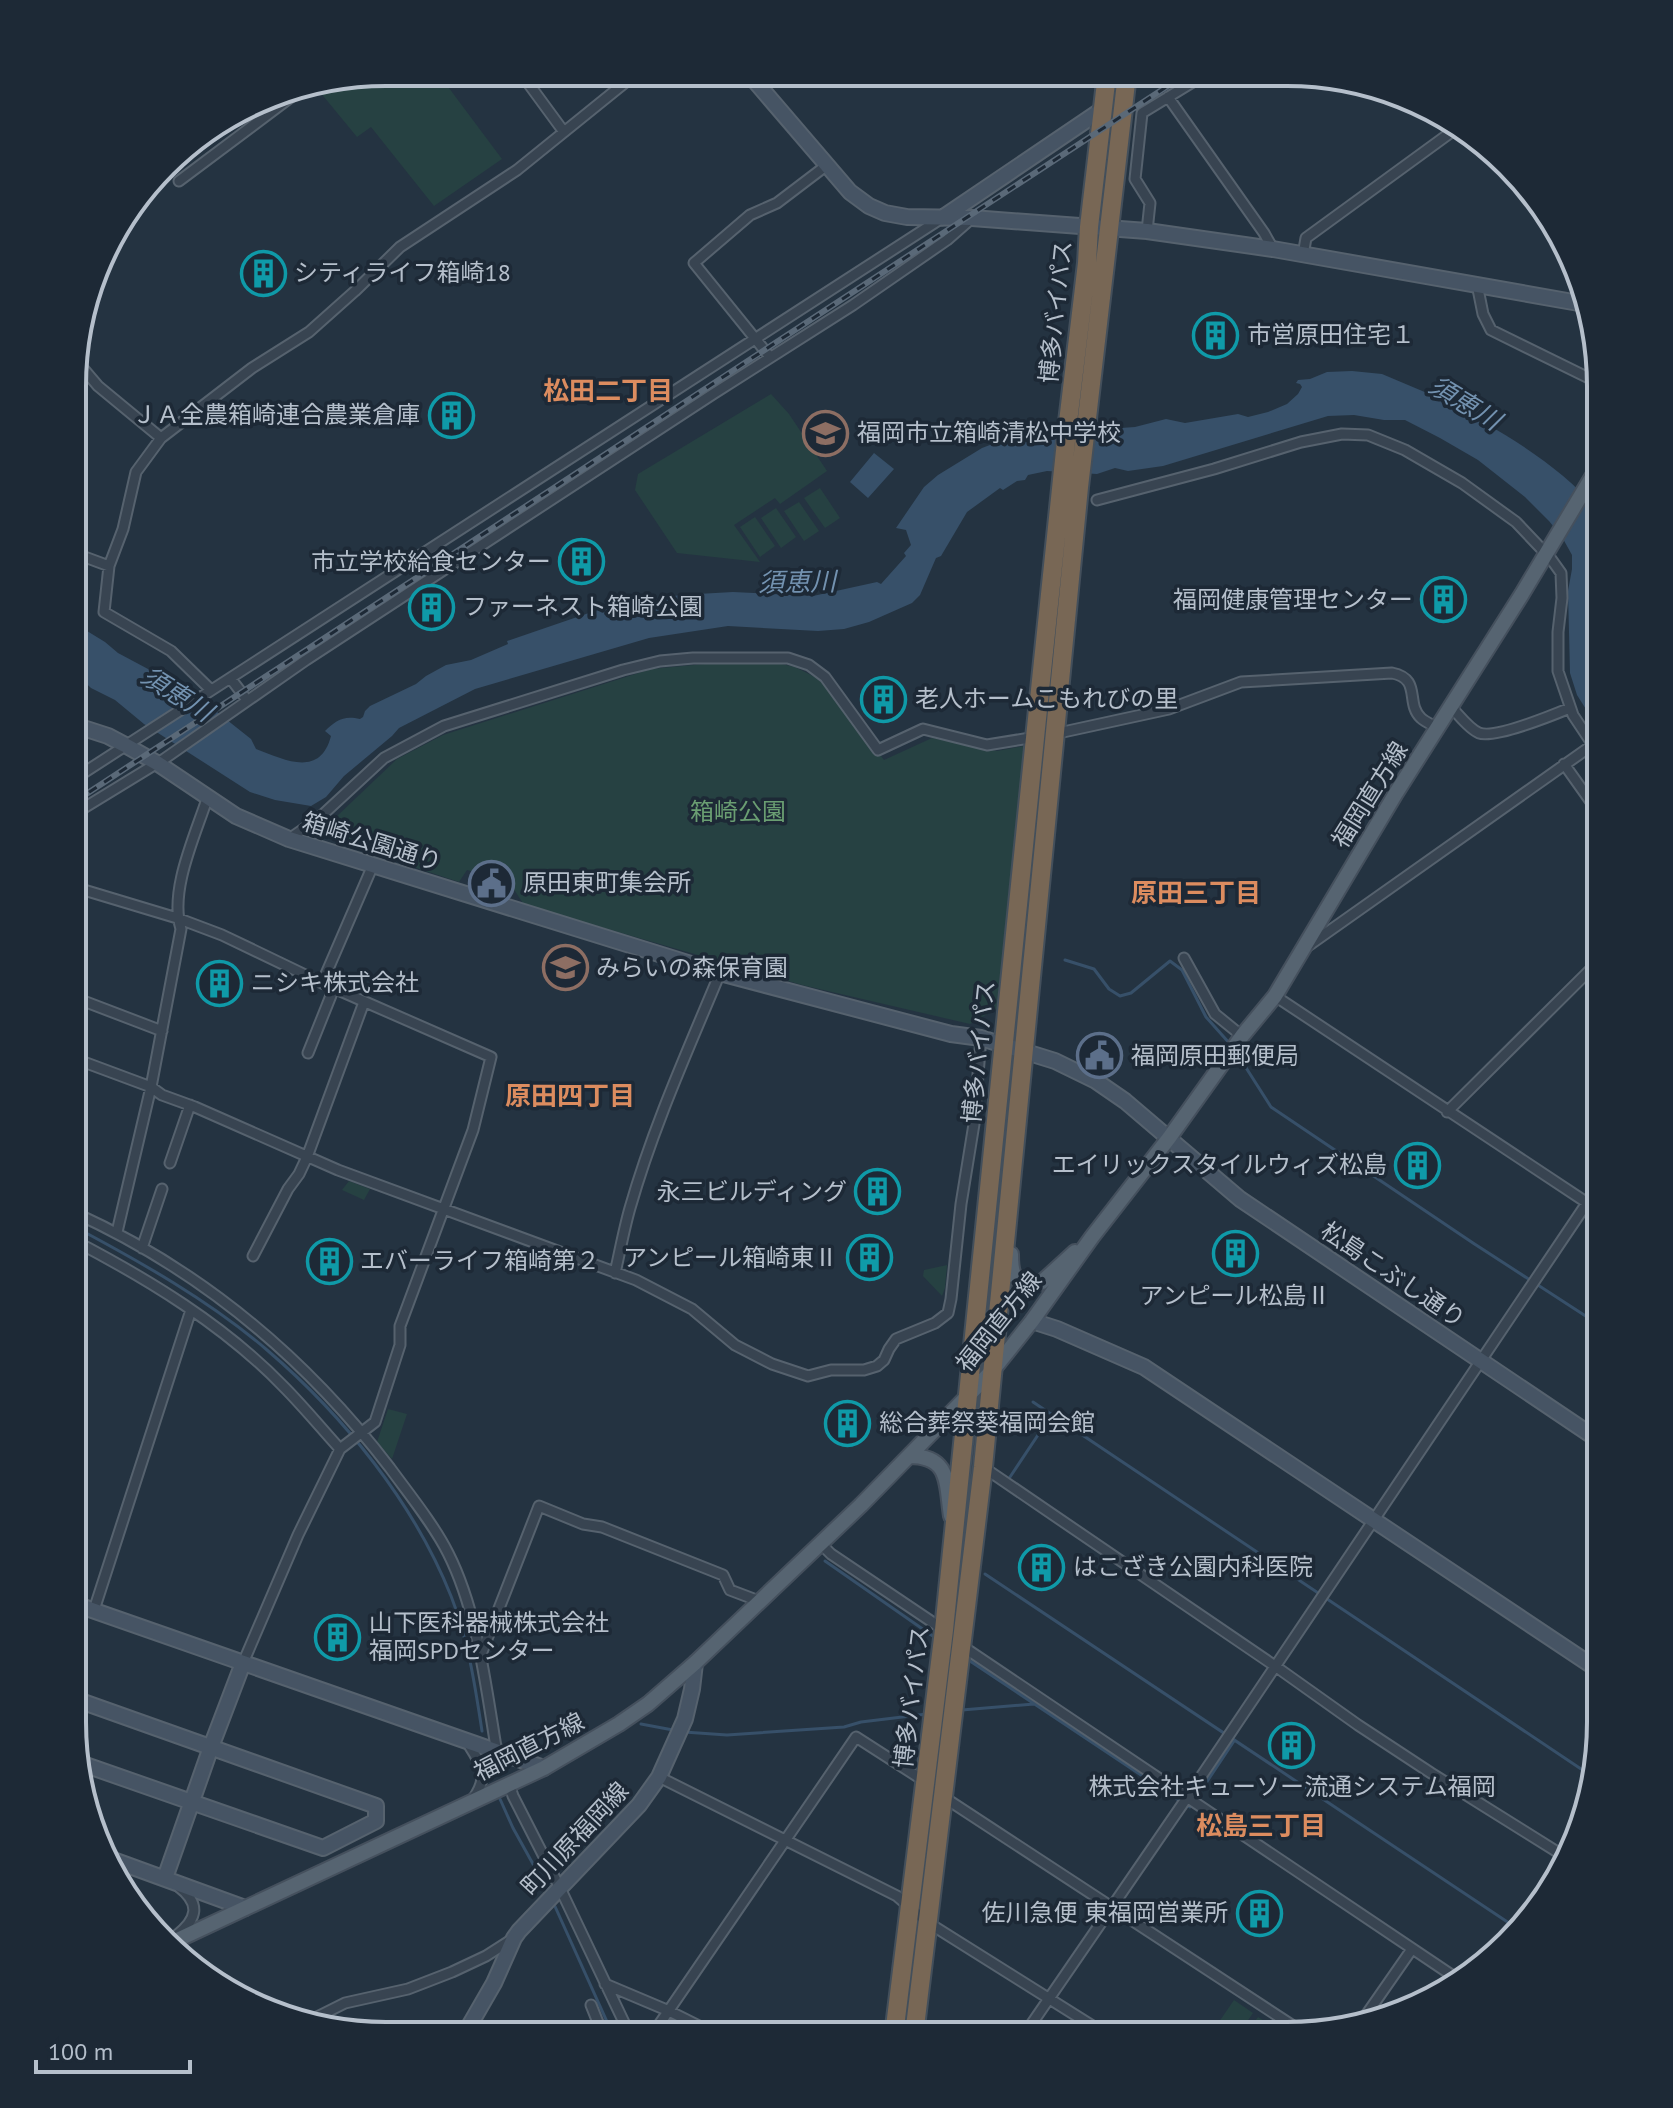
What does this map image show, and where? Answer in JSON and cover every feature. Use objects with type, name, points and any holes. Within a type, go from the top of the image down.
[{"type":"highway","name":"博多バイパス","points":[[915,2022],[993,1370],[1055,734],[1070,489],[1068,422],[1106,86]]},
{"type":"highway","name":"博多バイパス","points":[[896,2022],[944,1630],[1035,738],[1070,489],[1088,418],[1126,86]]},
{"type":"main road","name":"福岡直方線","points":[[178,1938],[544,1768],[648,1704],[820,1543],[993,1370],[1275,996],[1587,483]]},
{"type":"main road","points":[[1016,1130],[1011,1271],[1025,1284],[1037,1285],[1092,1237]]},
{"type":"main road","points":[[909,1456],[925,1456],[938,1464],[945,1474],[953,1536]]},
{"type":"street","points":[[530,86],[564,132]]},
{"type":"street","points":[[211,690],[171,651],[104,612],[109,566],[123,529],[136,472],[161,438],[252,368],[309,332],[400,247],[517,170],[621,86]]},
{"type":"street","points":[[759,86],[850,192],[885,213],[907,217],[972,218],[1147,231],[1273,249],[1575,302]]},
{"type":"street","points":[[1147,231],[1150,203],[1135,179],[1142,113],[1186,86]]},
{"type":"street","points":[[1168,97],[1273,249]]},
{"type":"street","points":[[179,181],[279,106]]},
{"type":"street","points":[[86,771],[756,340],[1103,109]]},
{"type":"street","points":[[1303,255],[1306,238],[1449,134]]},
{"type":"street","points":[[770,357],[694,263],[750,215],[777,203],[827,165]]},
{"type":"street","points":[[86,807],[161,761],[247,700],[853,305],[947,240],[972,218]]},
{"type":"street","points":[[1477,284],[1483,314],[1491,330],[1587,377]]},
{"type":"street","points":[[87,373],[98,386],[161,438]]},
{"type":"street","points":[[1097,500],[1301,442],[1342,434],[1368,435],[1405,450],[1462,483],[1548,549],[1561,573],[1558,671],[1573,715],[1587,731]]},
{"type":"street","points":[[86,557],[109,566]]},
{"type":"street","points":[[289,839],[318,819],[384,758],[444,726],[660,661],[788,658],[809,665],[825,677],[878,750],[923,729],[987,745],[1035,738],[1169,709],[1241,682],[1392,673],[1403,675],[1409,681],[1421,719],[1438,728]]},
{"type":"street","points":[[231,679],[247,700]]},
{"type":"street","points":[[1451,707],[1476,732],[1489,734],[1570,708]]},
{"type":"street","name":"箱崎公園通り","points":[[86,729],[130,742],[161,761],[207,799],[251,824],[289,839],[720,973],[951,1034],[981,1038],[1022,1053]]},
{"type":"street","points":[[1302,951],[1587,748]]},
{"type":"street","points":[[1564,764],[1587,796]]},
{"type":"street","points":[[117,1232],[151,1087],[181,929],[177,918],[178,887],[207,799]]},
{"type":"street","points":[[322,983],[373,865]]},
{"type":"street","points":[[86,891],[177,918],[222,935],[322,983],[491,1057],[473,1130],[400,1326],[400,1345],[375,1422],[343,1448],[298,1535],[243,1663],[165,1878]]},
{"type":"street","points":[[1184,958],[1215,1014],[1242,1036]]},
{"type":"street","points":[[615,1273],[643,1167],[720,973]]},
{"type":"street","points":[[1447,1112],[1587,973]]},
{"type":"street","points":[[308,1053],[334,988]]},
{"type":"street","points":[[1033,2022],[1587,1203],[1275,996]]},
{"type":"street","points":[[86,1002],[162,1031]]},
{"type":"street","points":[[253,1256],[307,1157],[364,1002]]},
{"type":"street","points":[[86,1063],[151,1087],[162,1095],[307,1157],[636,1280],[692,1309],[735,1345],[772,1364],[808,1376],[831,1370],[864,1370],[877,1366],[896,1339],[935,1323],[948,1313],[974,1124],[981,1038]]},
{"type":"street","name":"松島こぶし通り","points":[[1022,1053],[1055,1061],[1096,1081],[1125,1101],[1240,1199],[1587,1432]]},
{"type":"street","points":[[170,1163],[190,1105]]},
{"type":"street","points":[[142,1248],[162,1189]]},
{"type":"street","points":[[86,1218],[117,1232],[207,1289],[252,1322],[321,1386],[403,1486],[448,1553],[473,1618],[497,1753]]},
{"type":"street","points":[[86,1247],[191,1310],[234,1343],[281,1384],[343,1448]]},
{"type":"street","points":[[94,1610],[191,1310]]},
{"type":"street","points":[[1032,1321],[1144,1367],[1587,1662]]},
{"type":"street","points":[[983,1467],[1431,1773],[1557,1852]]},
{"type":"street","points":[[480,1657],[539,1506],[583,1524],[602,1527],[723,1575],[730,1590],[759,1601]]},
{"type":"street","points":[[820,1543],[831,1554],[944,1630]]},
{"type":"street","points":[[86,1607],[544,1768]]},
{"type":"street","points":[[962,1646],[1450,1974]]},
{"type":"street","name":"町川原福岡線","points":[[472,2022],[494,1983],[514,1938],[639,1805],[659,1777],[685,1719],[695,1663]]},
{"type":"street","points":[[86,1703],[376,1806],[376,1821],[323,1848],[90,1767]]},
{"type":"street","points":[[661,2022],[856,1737],[926,1782]]},
{"type":"street","points":[[467,1742],[483,1769],[481,1785],[471,1802]]},
{"type":"street","points":[[659,1777],[897,1896],[927,1922],[1087,2022]]},
{"type":"street","points":[[509,1784],[624,2022]]},
{"type":"street","points":[[942,1796],[1287,2022]]},
{"type":"street","points":[[121,1863],[245,1908]]},
{"type":"street","points":[[165,1878],[183,1889],[195,1911],[189,1925],[177,1937]]},
{"type":"street","points":[[322,2015],[345,2003],[408,1989],[452,1972],[514,1938]]},
{"type":"street","points":[[1369,2010],[1412,1949]]},
{"type":"street","points":[[605,1984],[691,2022]]},
{"type":"street","points":[[591,2005],[597,2022]]},
{"type":"green space","points":[[447,86],[502,159],[434,206],[371,127],[357,137],[321,93],[367,87]]},
{"type":"green space","points":[[771,394],[789,414],[827,471],[780,504],[775,498],[734,525],[760,562],[677,553],[635,490],[638,474]]},
{"type":"green space","points":[[820,488],[840,518],[825,528],[804,498]]},
{"type":"green space","points":[[799,502],[819,531],[804,541],[784,511]]},
{"type":"green space","points":[[776,508],[796,537],[781,548],[761,518]]},
{"type":"green space","points":[[755,517],[775,546],[760,557],[740,527]]},
{"type":"green space","name":"箱崎公園","points":[[704,664],[782,664],[825,682],[884,760],[932,738],[997,751],[1024,746],[998,1008],[970,1024],[802,985],[524,905],[515,891],[484,875],[467,870],[459,882],[308,832],[336,817],[397,759],[443,735],[651,669]]},
{"type":"green space","points":[[349,1181],[370,1189],[364,1200],[342,1190]]},
{"type":"green space","points":[[947,1265],[942,1296],[923,1276],[924,1270]]},
{"type":"green space","points":[[388,1409],[407,1414],[392,1459],[377,1442]]},
{"type":"green space","points":[[1234,2000],[1253,2013],[1247,2022],[1219,2022]]},
{"type":"water","name":"須恵川","points":[[1327,372],[1382,374],[1427,393],[1435,388],[1443,392],[1445,401],[1548,464],[1587,498],[1587,711],[1577,695],[1570,673],[1568,591],[1572,555],[1562,537],[1525,497],[1478,460],[1405,420],[1354,415],[1328,416],[1163,466],[1128,471],[1115,468],[1097,474],[1047,471],[1028,475],[1025,480],[1017,481],[1003,490],[1000,488],[967,512],[941,556],[936,558],[920,595],[912,603],[844,629],[818,631],[728,626],[649,638],[475,689],[399,728],[344,776],[326,797],[311,806],[250,792],[86,683],[86,630],[118,653],[193,693],[251,739],[256,749],[290,761],[310,761],[326,749],[331,736],[325,731],[337,721],[360,719],[370,706],[416,684],[446,665],[471,660],[508,644],[507,641],[615,604],[733,592],[813,596],[877,582],[881,584],[906,556],[904,553],[911,545],[906,530],[896,528],[924,487],[982,448],[1003,440],[1135,427],[1166,419],[1185,423],[1238,414],[1248,417],[1287,404],[1302,387],[1296,383],[1298,380]]},
{"type":"water","points":[[874,453],[894,469],[868,498],[850,482]]},
{"type":"waterway","points":[[1065,960],[1094,969],[1109,989],[1120,996],[1131,993],[1170,961],[1182,970],[1206,1017],[1231,1045]]},
{"type":"waterway","points":[[1236,1052],[1271,1107],[1587,1317]]},
{"type":"waterway","points":[[86,1233],[173,1283],[245,1332],[323,1403],[374,1462],[417,1527],[451,1596],[474,1679],[482,1731]]},
{"type":"waterway","points":[[1033,1402],[1583,1770]]},
{"type":"waterway","points":[[1010,1477],[1052,1414]]},
{"type":"waterway","points":[[825,1561],[937,1639]]},
{"type":"waterway","points":[[985,1574],[1510,1923]]},
{"type":"waterway","points":[[967,1659],[1180,1801]]},
{"type":"waterway","points":[[962,1710],[1034,1704]]},
{"type":"waterway","points":[[684,1732],[727,1735],[844,1727],[927,1714]]},
{"type":"waterway","points":[[641,1724],[673,1730]]},
{"type":"waterway","points":[[1187,1805],[1190,1807],[1234,1741]]},
{"type":"waterway","points":[[500,1799],[548,1891]]},
{"type":"waterway","points":[[553,1902],[607,2022]]},
{"type":"railway","points":[[86,794],[1168,86]]},
{"type":"place","name":"シティライフ箱崎18","points":[[263,273]]},
{"type":"place","name":"市営原田住宅１","points":[[1216,335]]},
{"type":"place","name":"ＪＡ全農箱崎連合農業倉庫","points":[[451,415]]},
{"type":"place","name":"福岡市立箱崎清松中学校","points":[[826,433]]},
{"type":"place","name":"市立学校給食センター","points":[[582,562]]},
{"type":"place","name":"福岡健康管理センター","points":[[1444,600]]},
{"type":"place","name":"ファーネスト箱崎公園","points":[[432,607]]},
{"type":"place","name":"老人ホームこもれびの里","points":[[884,699]]},
{"type":"place","name":"原田東町集会所","points":[[492,883]]},
{"type":"place","name":"みらいの森保育園","points":[[565,968]]},
{"type":"place","name":"ニシキ株式会社","points":[[220,983]]},
{"type":"place","name":"福岡原田郵便局","points":[[1100,1056]]},
{"type":"place","name":"エイリックスタイルウィズ松島","points":[[1418,1165]]},
{"type":"place","name":"永三ビルディング","points":[[878,1192]]},
{"type":"place","name":"アンピール松島Ⅱ","points":[[1235,1254]]},
{"type":"place","name":"アンピール箱崎東Ⅱ","points":[[869,1258]]},
{"type":"place","name":"エバーライフ箱崎第２","points":[[329,1261]]},
{"type":"place","name":"総合葬祭葵福岡会館","points":[[848,1423]]},
{"type":"place","name":"はこざき公園内科医院","points":[[1042,1567]]},
{"type":"place","name":"山下医科器械株式会社 福岡SPDセンター","points":[[338,1637]]},
{"type":"place","name":"株式会社キューソー流通システム福岡","points":[[1292,1745]]},
{"type":"place","name":"佐川急便 東福岡営業所","points":[[1259,1913]]},
{"type":"district","name":"松田二丁目","points":[[608,391]]},
{"type":"district","name":"原田三丁目","points":[[1196,893]]},
{"type":"district","name":"原田四丁目","points":[[570,1096]]},
{"type":"district","name":"松島三丁目","points":[[1261,1826]]}]
